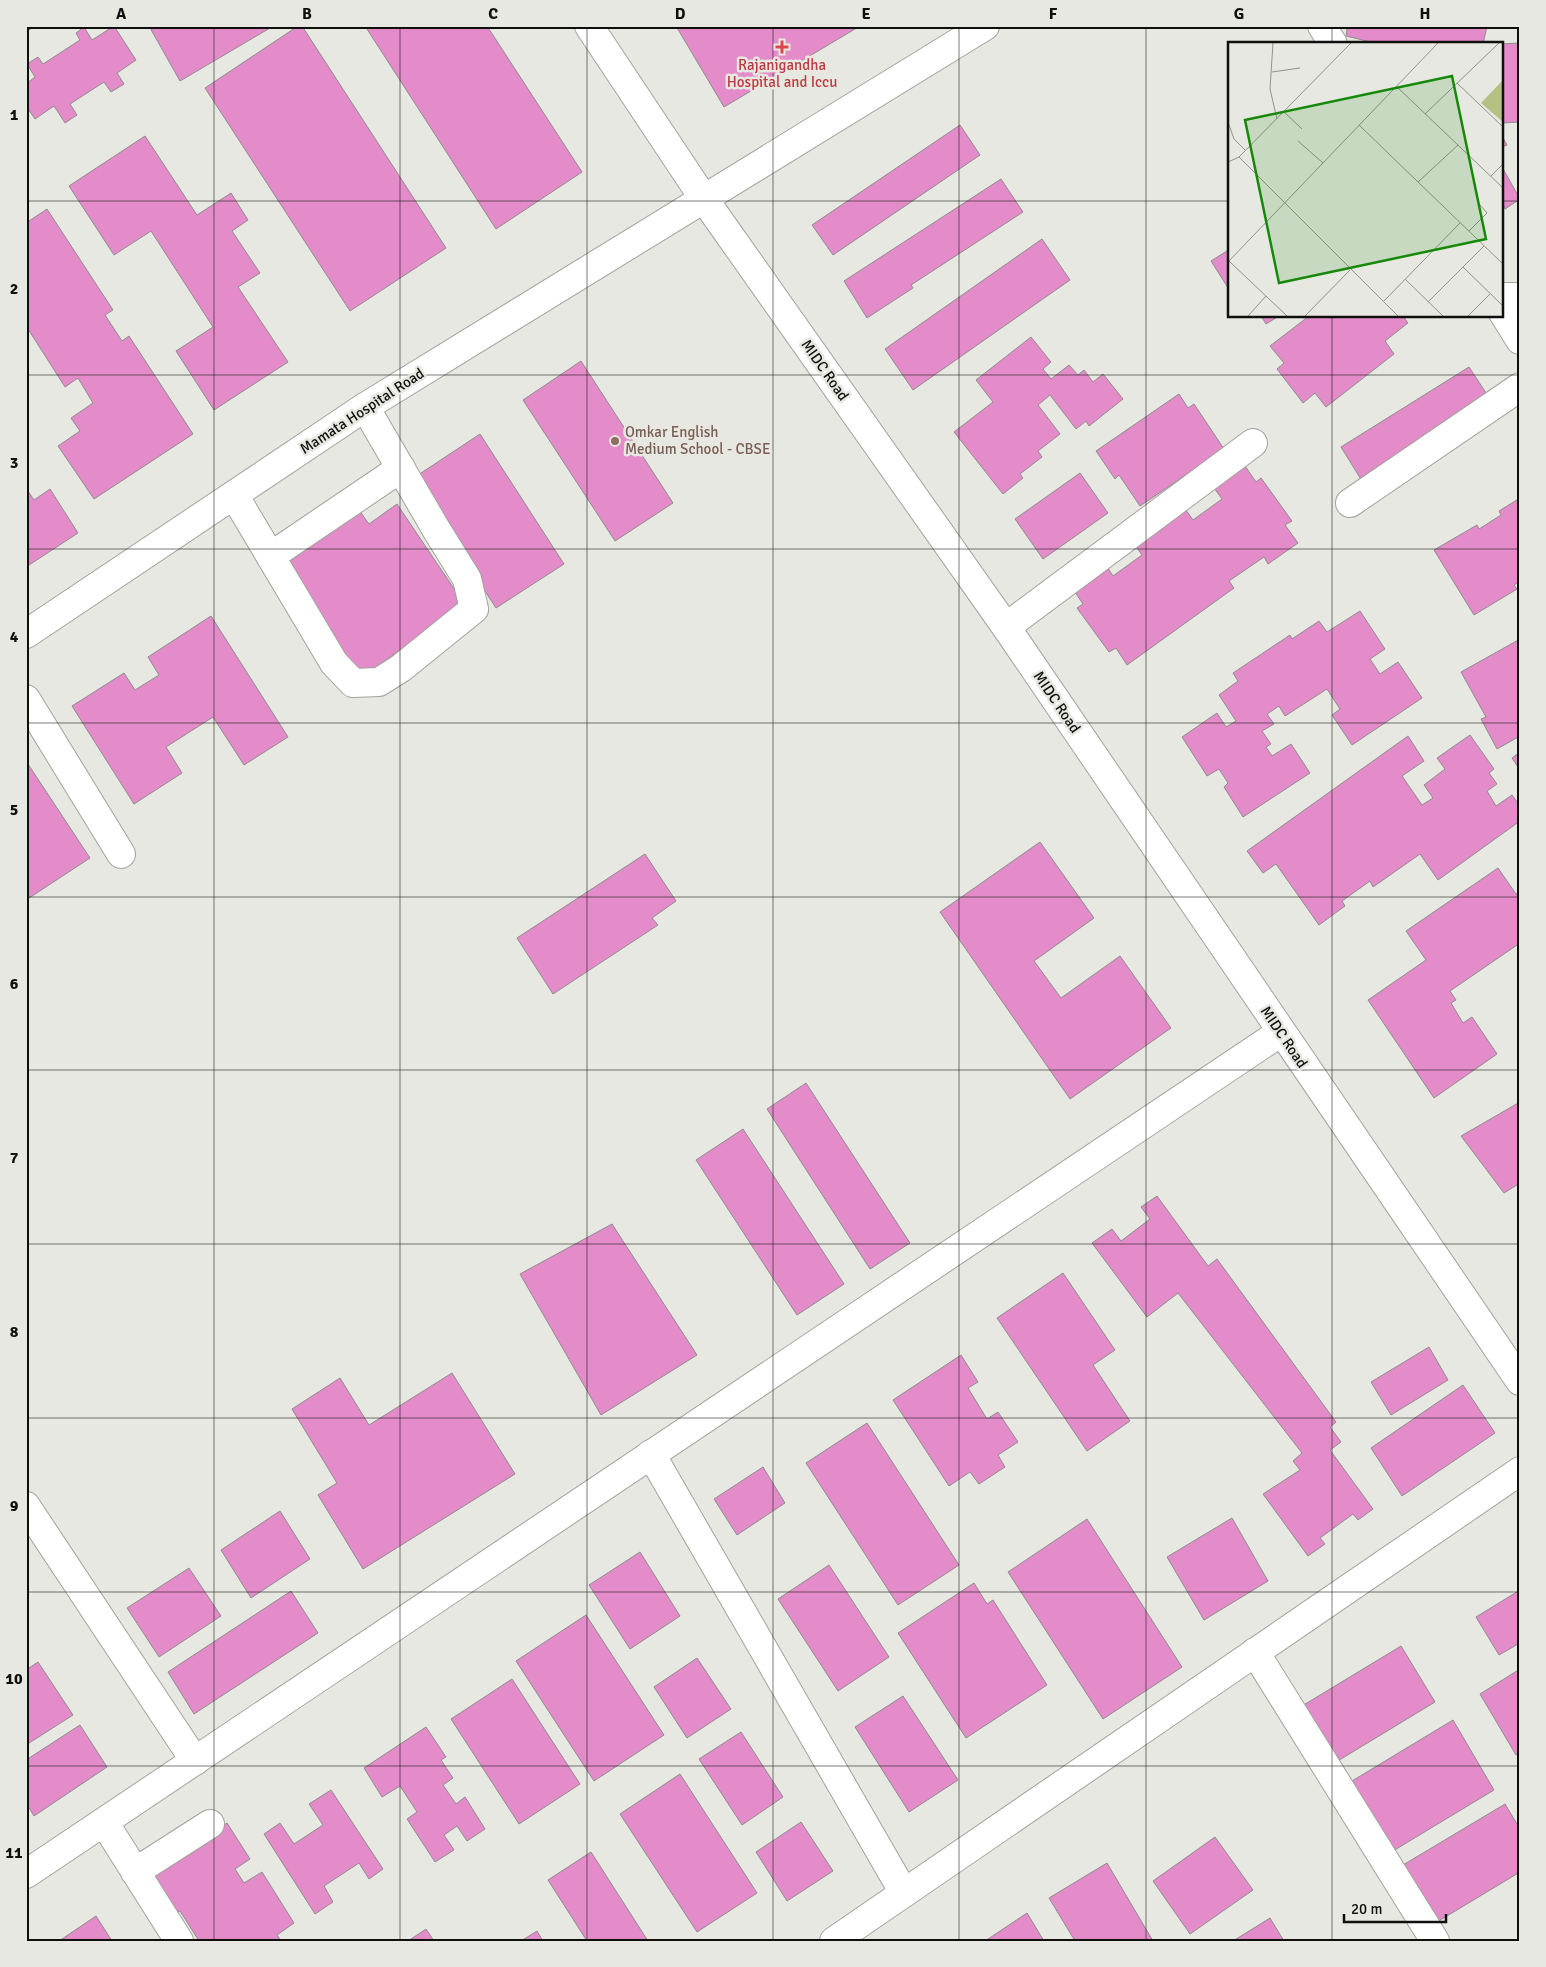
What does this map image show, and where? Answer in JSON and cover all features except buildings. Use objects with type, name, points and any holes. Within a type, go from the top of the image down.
[{"type":"street","name":"MIDC Road","points":[[589,26],[704,199],[1006,627],[1520,1381]]},
{"type":"street","name":"Mamata Hospital Road","points":[[26,634],[365,407],[985,26]]},
{"type":"street","points":[[1322,26],[1332,42]]},
{"type":"street","points":[[1504,297],[1520,297]]},
{"type":"street","points":[[1504,315],[1520,340]]},
{"type":"street","points":[[1350,503],[1520,387]]},
{"type":"street","points":[[234,495],[334,663],[353,684],[379,682],[401,668],[474,609],[468,579],[365,407]]},
{"type":"street","points":[[1006,627],[1253,443]]},
{"type":"street","points":[[271,556],[401,468]]},
{"type":"street","points":[[26,699],[121,854]]},
{"type":"street","points":[[26,1874],[1281,1032]]},
{"type":"street","points":[[651,1454],[904,1893]]},
{"type":"street","points":[[834,1941],[1520,1472]]},
{"type":"street","points":[[26,1506],[195,1761]]},
{"type":"street","points":[[1255,1652],[1435,1941]]},
{"type":"street","points":[[104,1822],[178,1941]]},
{"type":"street","points":[[135,1872],[210,1824]]},
{"type":"place","name":"Rajanigandha Hospital and Iccu","points":[[782,47]]},
{"type":"place","name":"Omkar English Medium School - CBSE","points":[[615,441]]}]
